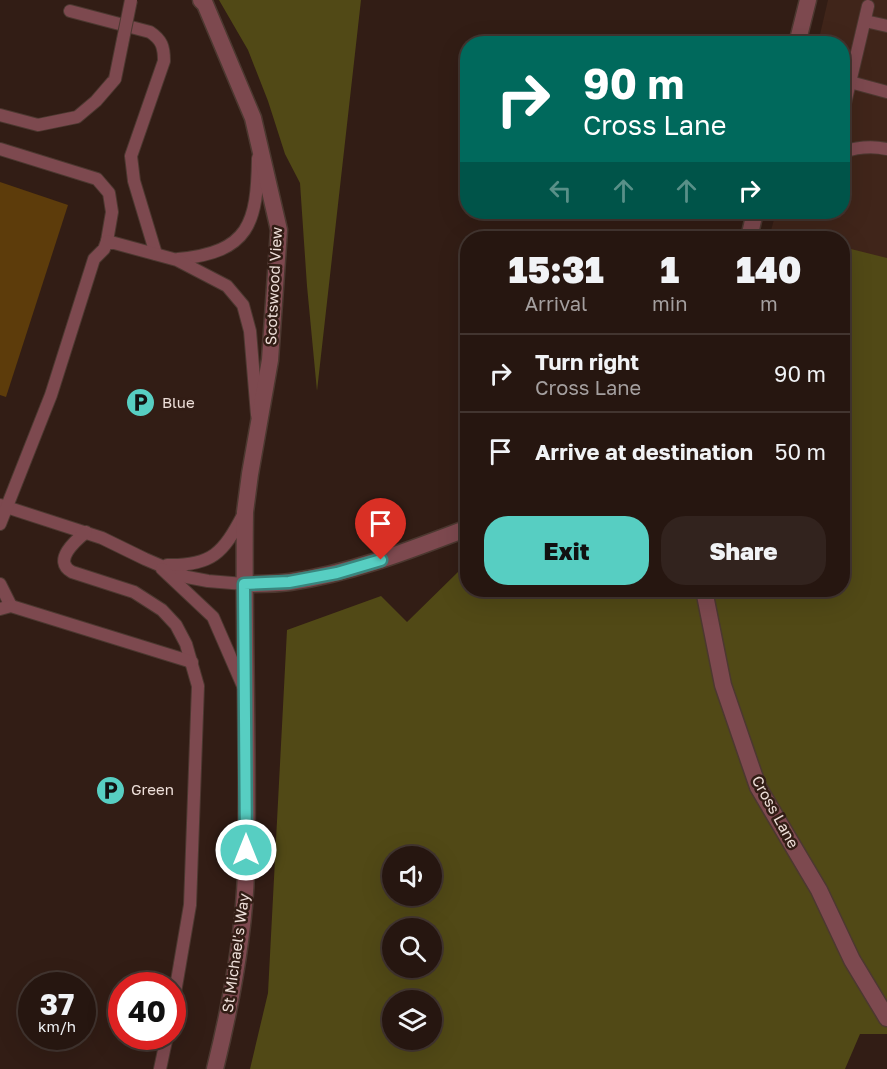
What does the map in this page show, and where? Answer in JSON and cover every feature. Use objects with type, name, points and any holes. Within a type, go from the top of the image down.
[{"type":"street","name":"Scotswood View","points":[[201,0],[205,4],[254,118],[279,230],[270,360],[245,512],[244,584]]},
{"type":"street","points":[[799,36],[808,0]]},
{"type":"street","points":[[244,584],[289,582],[337,573],[381,560],[460,531]]},
{"type":"street","name":"St Michael's Way","points":[[214,1069],[230,1007],[246,873],[244,584]]},
{"type":"street","name":"Cross Lane","points":[[705,597],[723,685],[758,787],[819,890],[852,960],[887,1018]]},
{"type":"lane","points":[[0,115],[38,125],[77,117],[96,101],[115,79],[131,0]]},
{"type":"lane","points":[[868,6],[850,82],[887,92]]},
{"type":"lane","points":[[70,11],[150,32],[159,38],[164,47],[164,61],[131,156],[134,181],[156,254]]},
{"type":"lane","points":[[864,21],[887,26]]},
{"type":"lane","points":[[177,260],[217,252],[234,243],[248,225],[256,204],[258,138]]},
{"type":"lane","points":[[850,150],[877,147],[887,149]]},
{"type":"lane","points":[[0,149],[97,179],[109,193],[112,212],[107,241],[104,249],[94,259],[51,395],[3,506],[0,524]]},
{"type":"lane","points":[[107,241],[177,260],[227,286],[243,305],[250,331],[258,428]]},
{"type":"lane","points":[[3,506],[86,532],[187,577],[244,584]]},
{"type":"lane","points":[[157,564],[188,565],[205,561],[220,551],[245,512]]},
{"type":"lane","points":[[86,532],[67,550],[64,562],[68,570],[134,592],[162,610],[176,625],[186,644],[198,686],[190,905],[179,972]]},
{"type":"lane","points":[[157,564],[213,617],[245,690]]},
{"type":"lane","points":[[0,584],[5,608],[192,662]]},
{"type":"lane","points":[[160,1069],[164,1050]]},
{"type":"shaded area","points":[[219,0],[361,0],[317,391],[300,183],[285,154],[248,50]]},
{"type":"shaded area","points":[[828,0],[887,0],[887,401],[850,405],[850,231],[771,231],[774,219],[850,219],[850,36],[820,36]]},
{"type":"shaded area","points":[[850,249],[887,258],[887,1034],[860,1034],[845,1069],[250,1069],[268,993],[287,630],[381,596],[407,622],[460,571],[460,597],[850,597]]},
{"type":"building","points":[[0,182],[68,205],[6,397],[0,395]]},
{"type":"place","name":"Blue","points":[[141,403]]},
{"type":"place","name":"Green","points":[[110,790]]},
{"type":"route","points":[[246,850],[244,584],[289,582],[337,573],[381,560]]}]
